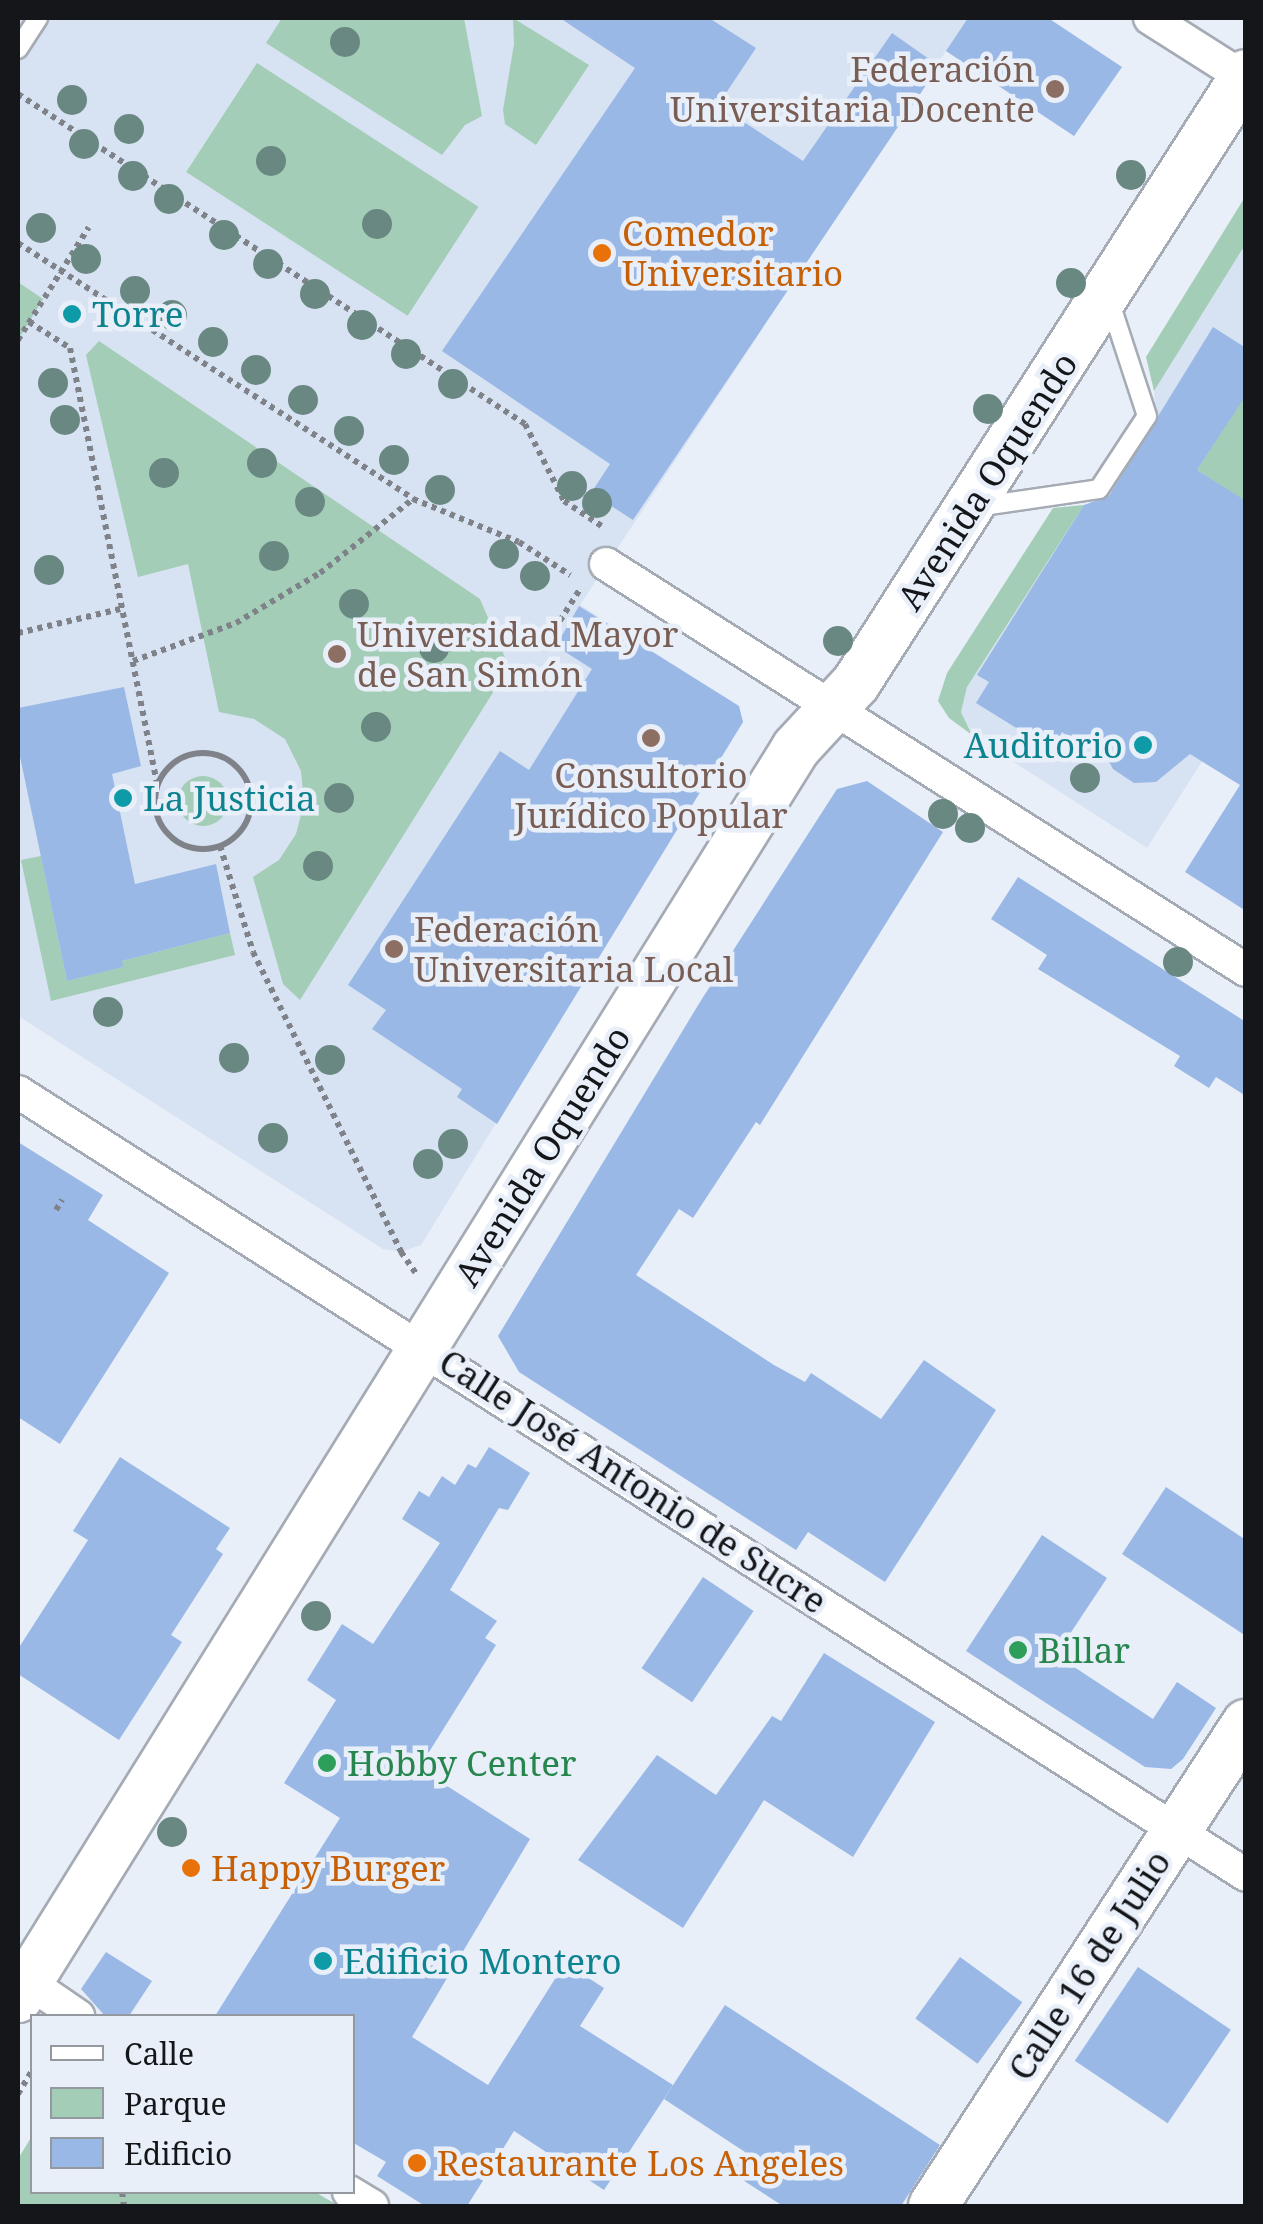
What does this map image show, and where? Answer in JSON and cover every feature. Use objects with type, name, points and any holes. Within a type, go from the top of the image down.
[{"type":"main road","name":"Avenida Oquendo","points":[[21,1985],[796,748],[856,683],[1245,77]]},
{"type":"main road","name":"Calle 16 de Julio","points":[[933,2206],[1246,1724]]},
{"type":"street","points":[[1150,18],[1245,77]]},
{"type":"street","points":[[595,574],[831,708],[1246,970]]},
{"type":"street","name":"Calle José Antonio de Sucre","points":[[18,1092],[434,1331],[1246,1875]]},
{"type":"street","points":[[21,1985],[74,2014]]},
{"type":"lane","points":[[18,49],[38,18]]},
{"type":"lane","points":[[972,507],[1099,489],[1147,416],[1107,294]]},
{"type":"path","points":[[18,94],[525,424],[564,502]]},
{"type":"path","points":[[18,340],[90,227]]},
{"type":"path","points":[[18,242],[413,499],[518,542]]},
{"type":"path","points":[[29,322],[70,348],[156,784],[156,817],[165,831],[191,848],[220,846],[234,839],[250,815],[248,784],[240,769],[227,758],[194,753],[178,758],[156,784]]},
{"type":"path","points":[[132,661],[236,623],[320,574],[413,499]]},
{"type":"path","points":[[544,646],[595,574]]},
{"type":"path","points":[[18,633],[120,610]]},
{"type":"path","points":[[220,846],[253,952],[402,1252],[434,1331]]},
{"type":"path","points":[[56,1210],[62,1200]]},
{"type":"shaded area","name":"Universidad Mayor de San Simón","points":[[18,18],[1048,18],[1122,67],[1074,136],[946,51],[580,605],[737,705],[743,722],[421,1245],[401,1252],[383,1249],[18,1016]]},
{"type":"shaded area","points":[[1245,245],[1245,694],[1147,848],[972,735],[961,712],[967,687],[1084,505],[1104,500],[1156,416],[1154,391]]},
{"type":"green space","points":[[282,18],[464,18],[482,116],[465,125],[442,155],[266,43]]},
{"type":"green space","points":[[513,18],[589,65],[536,145],[505,124],[503,110],[514,44]]},
{"type":"green space","points":[[257,63],[478,207],[408,316],[186,172]]},
{"type":"green space","points":[[1245,197],[1245,245],[1154,391],[1146,357]]},
{"type":"green space","points":[[18,282],[43,299],[18,340]]},
{"type":"green space","points":[[99,341],[480,599],[509,667],[300,1000],[283,984],[253,877],[279,860],[296,834],[304,803],[301,771],[285,739],[254,719],[219,712],[188,564],[138,577],[86,355]]},
{"type":"green space","points":[[1245,395],[1245,501],[1197,470]]},
{"type":"green space","points":[[1084,505],[967,687],[961,712],[972,735],[949,718],[938,701],[947,673],[1053,508]]},
{"type":"green space","points":[[203,776],[221,783],[228,801],[221,819],[203,826],[185,819],[178,801],[185,783]]},
{"type":"green space","points":[[41,856],[67,981],[122,967],[122,961],[230,933],[235,955],[51,1001],[21,860]]},
{"type":"green space","points":[[30,2139],[30,2194],[318,2194],[339,2206],[18,2206],[18,2159]]},
{"type":"building","points":[[560,18],[709,18],[756,48],[718,105],[803,161],[892,33],[939,66],[633,520],[591,493],[610,464],[442,351],[635,68]]},
{"type":"building","name":"Federación Universitaria Docente","points":[[968,18],[1048,18],[1122,67],[1074,136],[946,51]]},
{"type":"building","points":[[1213,327],[1246,348],[1246,395],[1197,470],[1246,501],[1246,911],[1185,872],[1240,785],[1190,754],[1156,782],[1134,783],[1113,769],[1097,738],[1083,747],[1062,732],[1052,750],[976,703],[989,682],[977,675],[1026,597],[1084,505],[1109,496]]},
{"type":"building","points":[[579,606],[739,706],[743,722],[497,1124],[457,1097],[462,1089],[372,1029],[386,1010],[348,985],[500,751],[529,770],[592,669],[556,646]]},
{"type":"building","points":[[124,687],[141,766],[112,774],[135,884],[216,864],[230,933],[122,961],[123,967],[67,981],[18,747],[18,708]]},
{"type":"building","points":[[867,781],[943,832],[760,1125],[756,1122],[693,1218],[679,1209],[636,1275],[774,1365],[805,1382],[811,1373],[881,1419],[924,1360],[996,1410],[885,1582],[808,1532],[796,1550],[519,1372],[498,1336],[700,1002],[837,789]]},
{"type":"building","points":[[1018,877],[1246,1022],[1246,1096],[1216,1077],[1209,1088],[1174,1066],[1180,1056],[1038,969],[1047,955],[991,919]]},
{"type":"building","points":[[18,1142],[103,1195],[88,1220],[169,1273],[60,1444],[18,1417]]},
{"type":"building","points":[[489,1447],[530,1473],[508,1510],[499,1508],[450,1590],[497,1621],[485,1638],[496,1645],[419,1768],[530,1839],[412,2037],[488,2085],[565,1963],[604,1988],[580,2026],[673,2085],[604,2190],[514,2131],[467,2206],[425,2206],[377,2176],[386,2162],[355,2144],[355,2014],[216,2014],[340,1818],[284,1783],[336,1700],[307,1680],[342,1624],[373,1644],[440,1543],[402,1519],[419,1491],[429,1497],[442,1476],[455,1485],[468,1464],[476,1468]]},
{"type":"building","points":[[120,1457],[230,1528],[216,1549],[223,1554],[171,1635],[182,1642],[119,1740],[18,1674],[18,1649],[88,1540],[73,1531]]},
{"type":"building","points":[[1166,1487],[1246,1540],[1246,1636],[1122,1554]]},
{"type":"building","points":[[1042,1535],[1107,1578],[1056,1655],[1153,1719],[1177,1682],[1216,1708],[1183,1759],[1171,1769],[1145,1767],[966,1651]]},
{"type":"building","points":[[703,1577],[754,1611],[692,1702],[641,1668]]},
{"type":"building","points":[[824,1653],[935,1722],[853,1857],[764,1800],[683,1928],[578,1860],[657,1755],[716,1795],[772,1716],[781,1721]]},
{"type":"building","points":[[106,1952],[152,1981],[130,2014],[103,2014],[81,1989]]},
{"type":"building","points":[[960,1957],[1022,2002],[978,2064],[915,2018]]},
{"type":"building","points":[[1138,1967],[1231,2030],[1168,2123],[1075,2061]]},
{"type":"building","points":[[725,2005],[940,2145],[901,2206],[783,2206],[732,2173],[745,2152],[664,2099]]},
{"type":"place","name":"Federación Universitaria Docente","points":[[1055,89]]},
{"type":"place","name":"Comedor Universitario","points":[[602,253]]},
{"type":"place","name":"Torre","points":[[72,314]]},
{"type":"place","name":"Universidad Mayor de San Simón","points":[[337,654]]},
{"type":"place","name":"Consultorio Jurídico Popular","points":[[651,738]]},
{"type":"place","name":"Auditorio","points":[[1143,745]]},
{"type":"place","name":"La Justicia","points":[[123,798]]},
{"type":"place","name":"Federación Universitaria Local","points":[[394,949]]},
{"type":"place","name":"Billar","points":[[1018,1650]]},
{"type":"place","name":"Hobby Center","points":[[327,1763]]},
{"type":"place","name":"Happy Burger","points":[[191,1868]]},
{"type":"place","name":"Edificio Montero","points":[[323,1961]]},
{"type":"place","name":"Restaurante Los Angeles","points":[[417,2163]]}]
